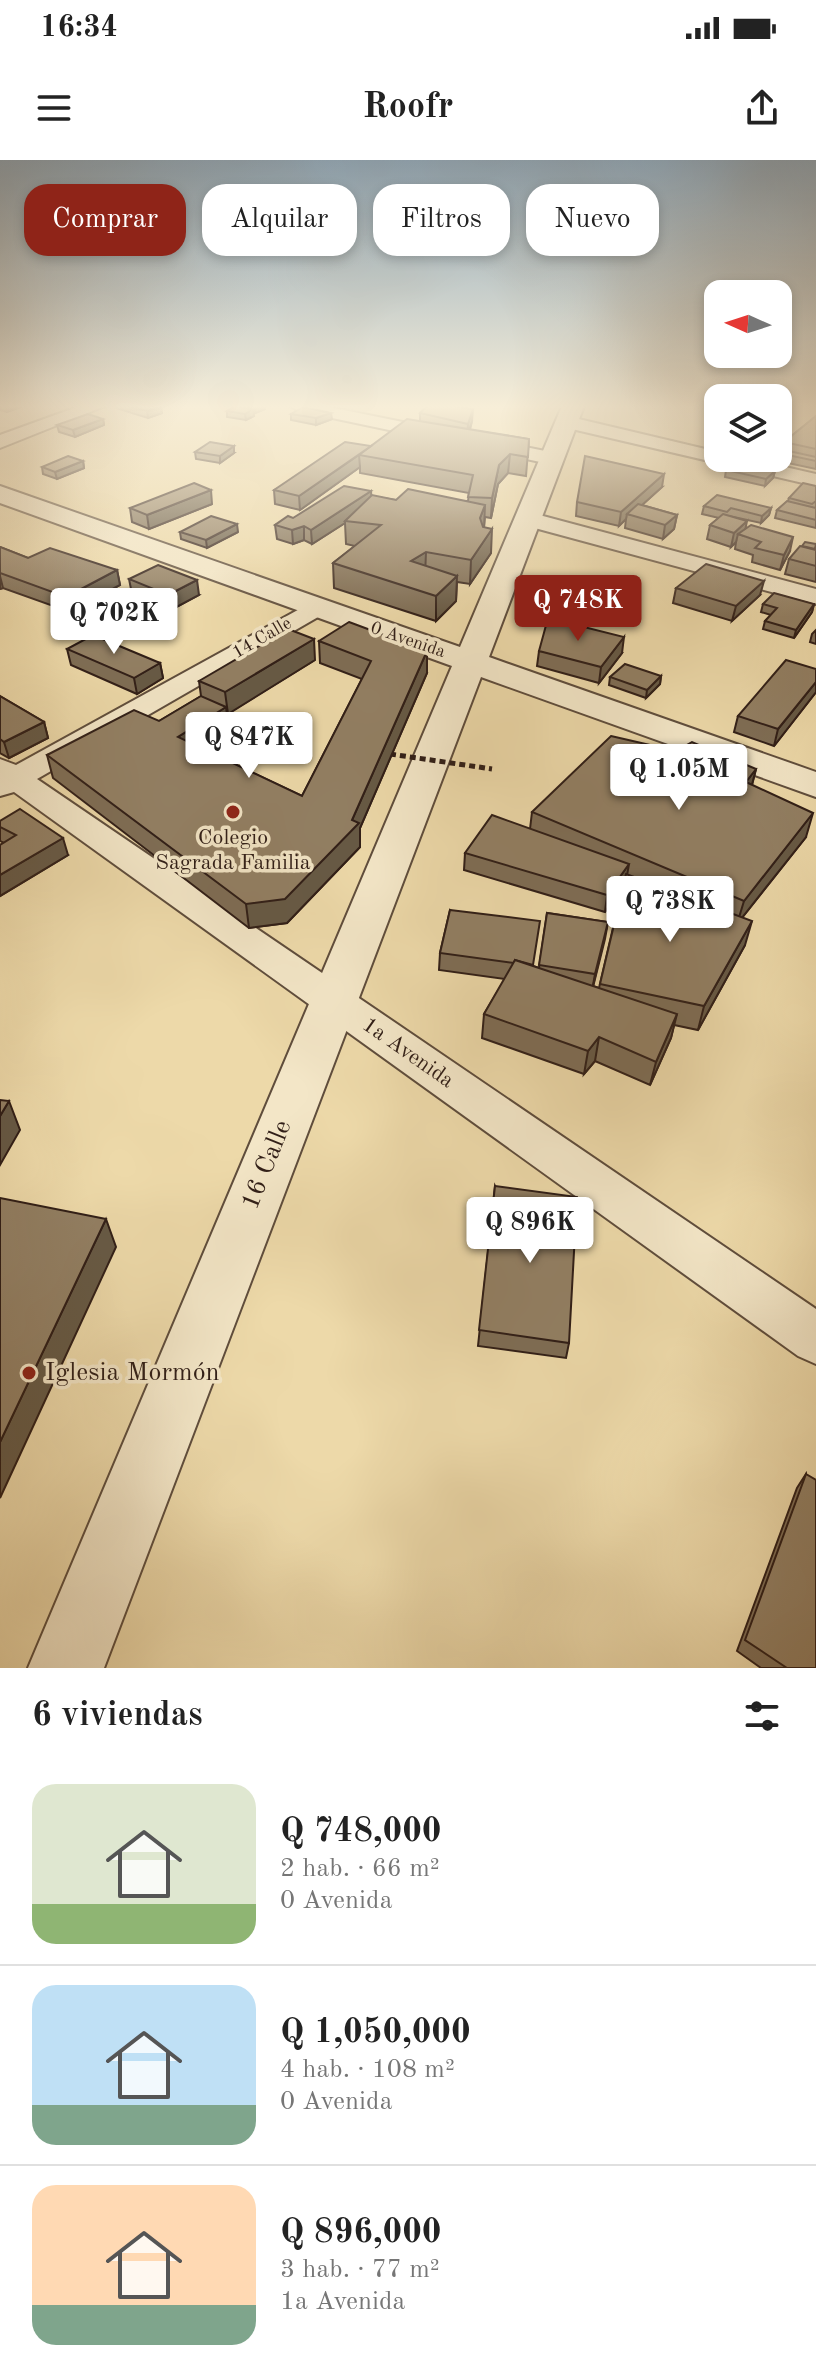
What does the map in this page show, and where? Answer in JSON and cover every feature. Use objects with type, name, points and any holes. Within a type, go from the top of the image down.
[{"type":"street","name":"16 Calle","points":[[66,1668],[543,476]]},
{"type":"street","name":"0 Avenida","points":[[0,494],[816,785]]},
{"type":"street","points":[[528,519],[816,597]]},
{"type":"street","name":"14 Calle","points":[[5,778],[316,608]]},
{"type":"street","name":"1a Avenida","points":[[5,778],[333,1000],[816,1339]]},
{"type":"path","points":[[390,754],[492,769]]},
{"type":"building","points":[[294,476],[327,476],[299,496],[274,490]]},
{"type":"building","points":[[473,476],[497,476],[492,498],[468,497]]},
{"type":"building","points":[[581,476],[661,476],[621,512],[577,502]]},
{"type":"building","points":[[194,483],[211,490],[147,515],[130,508]]},
{"type":"building","points":[[803,483],[816,486],[816,501],[812,504],[789,498]]},
{"type":"building","points":[[344,486],[371,491],[311,530],[304,526],[292,530],[275,525],[288,516],[293,518]]},
{"type":"building","points":[[408,489],[485,505],[480,518],[483,527],[492,529],[471,560],[426,552],[411,561],[457,576],[436,596],[333,563],[381,525],[345,521],[372,495],[396,500]]},
{"type":"building","points":[[717,495],[771,508],[762,516],[731,508],[727,512],[704,506]]},
{"type":"building","points":[[787,501],[816,508],[816,520],[777,510]]},
{"type":"building","points":[[638,504],[677,515],[665,525],[627,514]]},
{"type":"building","points":[[723,514],[747,521],[734,533],[710,525]]},
{"type":"building","points":[[211,516],[237,524],[206,540],[180,532]]},
{"type":"building","points":[[751,525],[793,537],[784,555],[755,548],[761,542],[738,534]]},
{"type":"building","points":[[805,542],[816,544],[815,549],[802,546]]},
{"type":"building","points":[[800,546],[816,550],[816,566],[789,559]]},
{"type":"building","points":[[0,547],[28,558],[50,548],[117,570],[66,597],[0,573]]},
{"type":"building","points":[[706,564],[764,581],[736,606],[676,588]]},
{"type":"building","points":[[158,565],[197,580],[168,595],[129,579]]},
{"type":"building","points":[[774,593],[814,604],[796,630],[765,621],[777,608],[763,604]]},
{"type":"building","points":[[548,618],[624,637],[601,667],[539,651]]},
{"type":"building","points":[[349,622],[427,651],[352,820],[359,823],[285,899],[246,904],[47,755],[134,710],[159,721],[201,696],[226,707],[178,737],[302,796],[371,661],[319,641]]},
{"type":"building","points":[[288,629],[314,639],[225,692],[199,681]]},
{"type":"building","points":[[93,635],[160,663],[134,678],[67,649]]},
{"type":"building","points":[[786,660],[816,669],[816,682],[778,729],[738,716]]},
{"type":"building","points":[[625,664],[661,676],[647,690],[610,677]]},
{"type":"building","points":[[0,696],[44,722],[4,742],[0,739]]},
{"type":"building","points":[[611,736],[676,751],[692,742],[756,769],[746,782],[813,813],[744,901],[532,812]]},
{"type":"building","points":[[20,809],[63,838],[0,875],[0,845],[16,835],[0,827],[0,821]]},
{"type":"building","points":[[492,815],[629,864],[607,895],[465,853]]},
{"type":"building","points":[[626,874],[752,921],[704,1006],[600,984]]},
{"type":"building","points":[[450,910],[540,921],[533,965],[515,960],[514,963],[440,953]]},
{"type":"building","points":[[547,913],[608,922],[595,974],[539,965]]},
{"type":"building","points":[[515,960],[677,1014],[656,1062],[599,1037],[588,1051],[484,1014]]},
{"type":"building","points":[[0,1100],[9,1101],[0,1116]]},
{"type":"building","points":[[495,1186],[577,1197],[569,1343],[479,1330]]},
{"type":"building","name":"Iglesia Mormón","points":[[0,1198],[106,1219],[0,1442]]},
{"type":"building","points":[[806,1474],[816,1480],[816,1668],[787,1668],[745,1640]]},
{"type":"place","name":"Colegio Sagrada Familia","points":[[233,812]]},
{"type":"place","name":"Iglesia Mormón","points":[[29,1373]]}]
